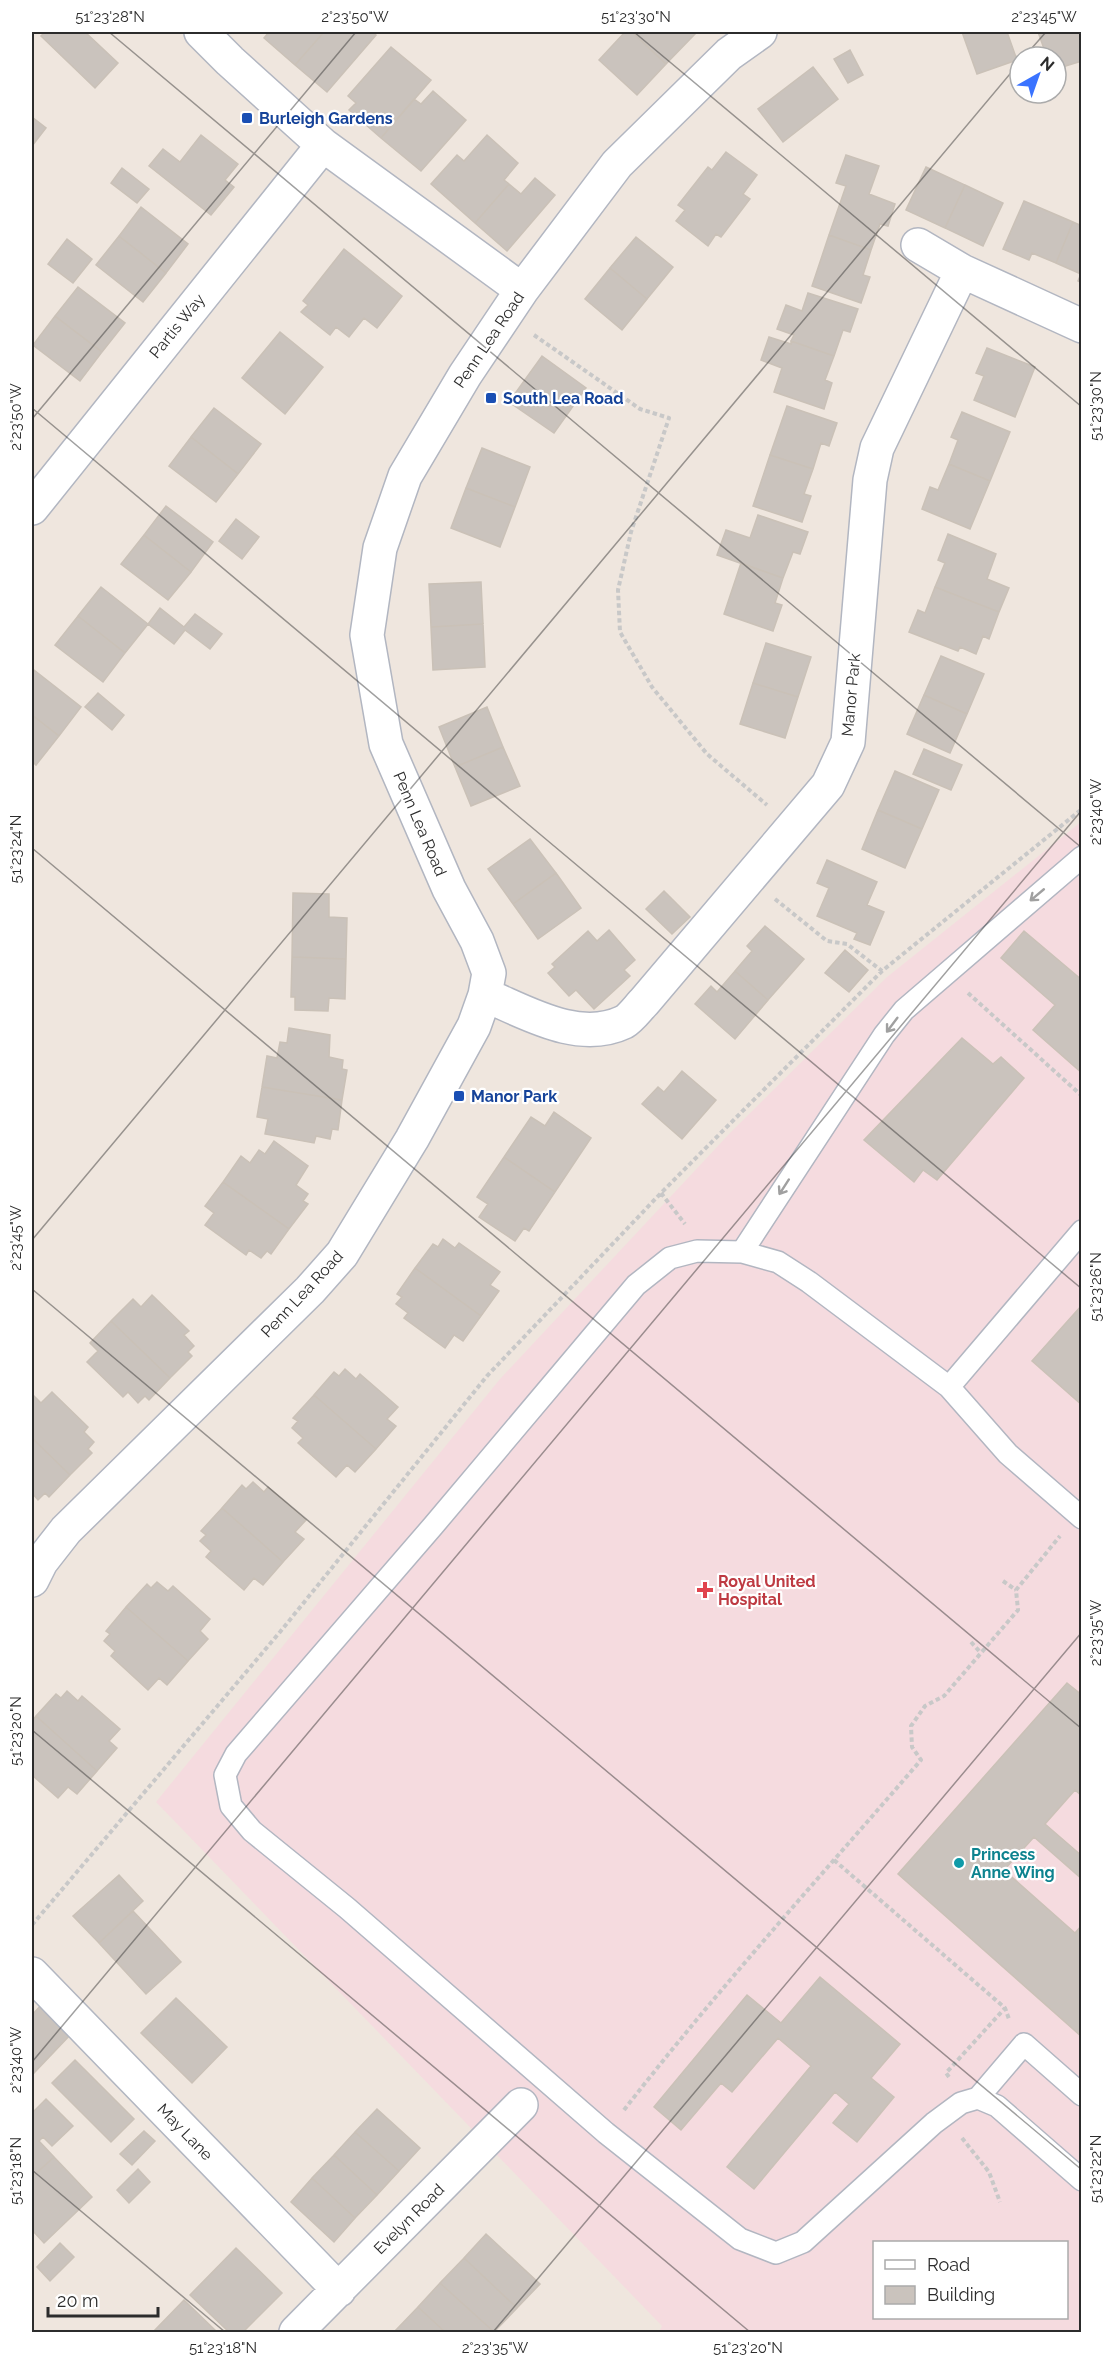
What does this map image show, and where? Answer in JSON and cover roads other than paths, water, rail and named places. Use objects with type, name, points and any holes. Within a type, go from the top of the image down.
[{"type":"street","points":[[201,32],[323,145],[513,302]]},
{"type":"street","name":"Penn Lea Road","points":[[32,1580],[41,1562],[66,1530],[310,1290],[342,1254],[412,1139],[474,1026],[485,995],[489,973],[477,941],[448,889],[386,744],[367,635],[380,548],[405,476],[465,375],[513,302],[617,164],[729,54],[760,32]]},
{"type":"street","name":"Partis Way","points":[[32,508],[323,145]]},
{"type":"street","points":[[918,245],[962,271],[1082,326]]},
{"type":"street","name":"Manor Park","points":[[485,995],[564,1027],[601,1028],[625,1021],[644,1002],[828,785],[848,742],[870,480],[877,448],[962,271]]},
{"type":"street","name":"May Lane","points":[[32,1974],[339,2290]]},
{"type":"street","name":"Evelyn Road","points":[[296,2332],[521,2105]]},
{"type":"lane","points":[[742,1252],[884,1035],[904,1010],[945,972],[1082,857]]},
{"type":"lane","points":[[949,1388],[1082,1231]]},
{"type":"lane","points":[[1080,1516],[1008,1454],[949,1388],[809,1281],[778,1262],[742,1252],[697,1251],[670,1258],[636,1286],[236,1754],[225,1775],[231,1806],[252,1831],[346,1908],[606,2133],[740,2239],[776,2253],[803,2242],[934,2122],[961,2103],[978,2098],[1024,2044],[1082,2095]]},
{"type":"lane","points":[[978,2098],[997,2106],[1082,2180]]},
{"type":"place","name":"Burleigh Gardens","points":[[247,118]]},
{"type":"place","name":"South Lea Road","points":[[491,398]]},
{"type":"place","name":"Manor Park","points":[[459,1096]]},
{"type":"place","name":"Royal United Hospital","points":[[705,1590]]},
{"type":"place","name":"Princess Anne Wing","points":[[959,1863]]}]
